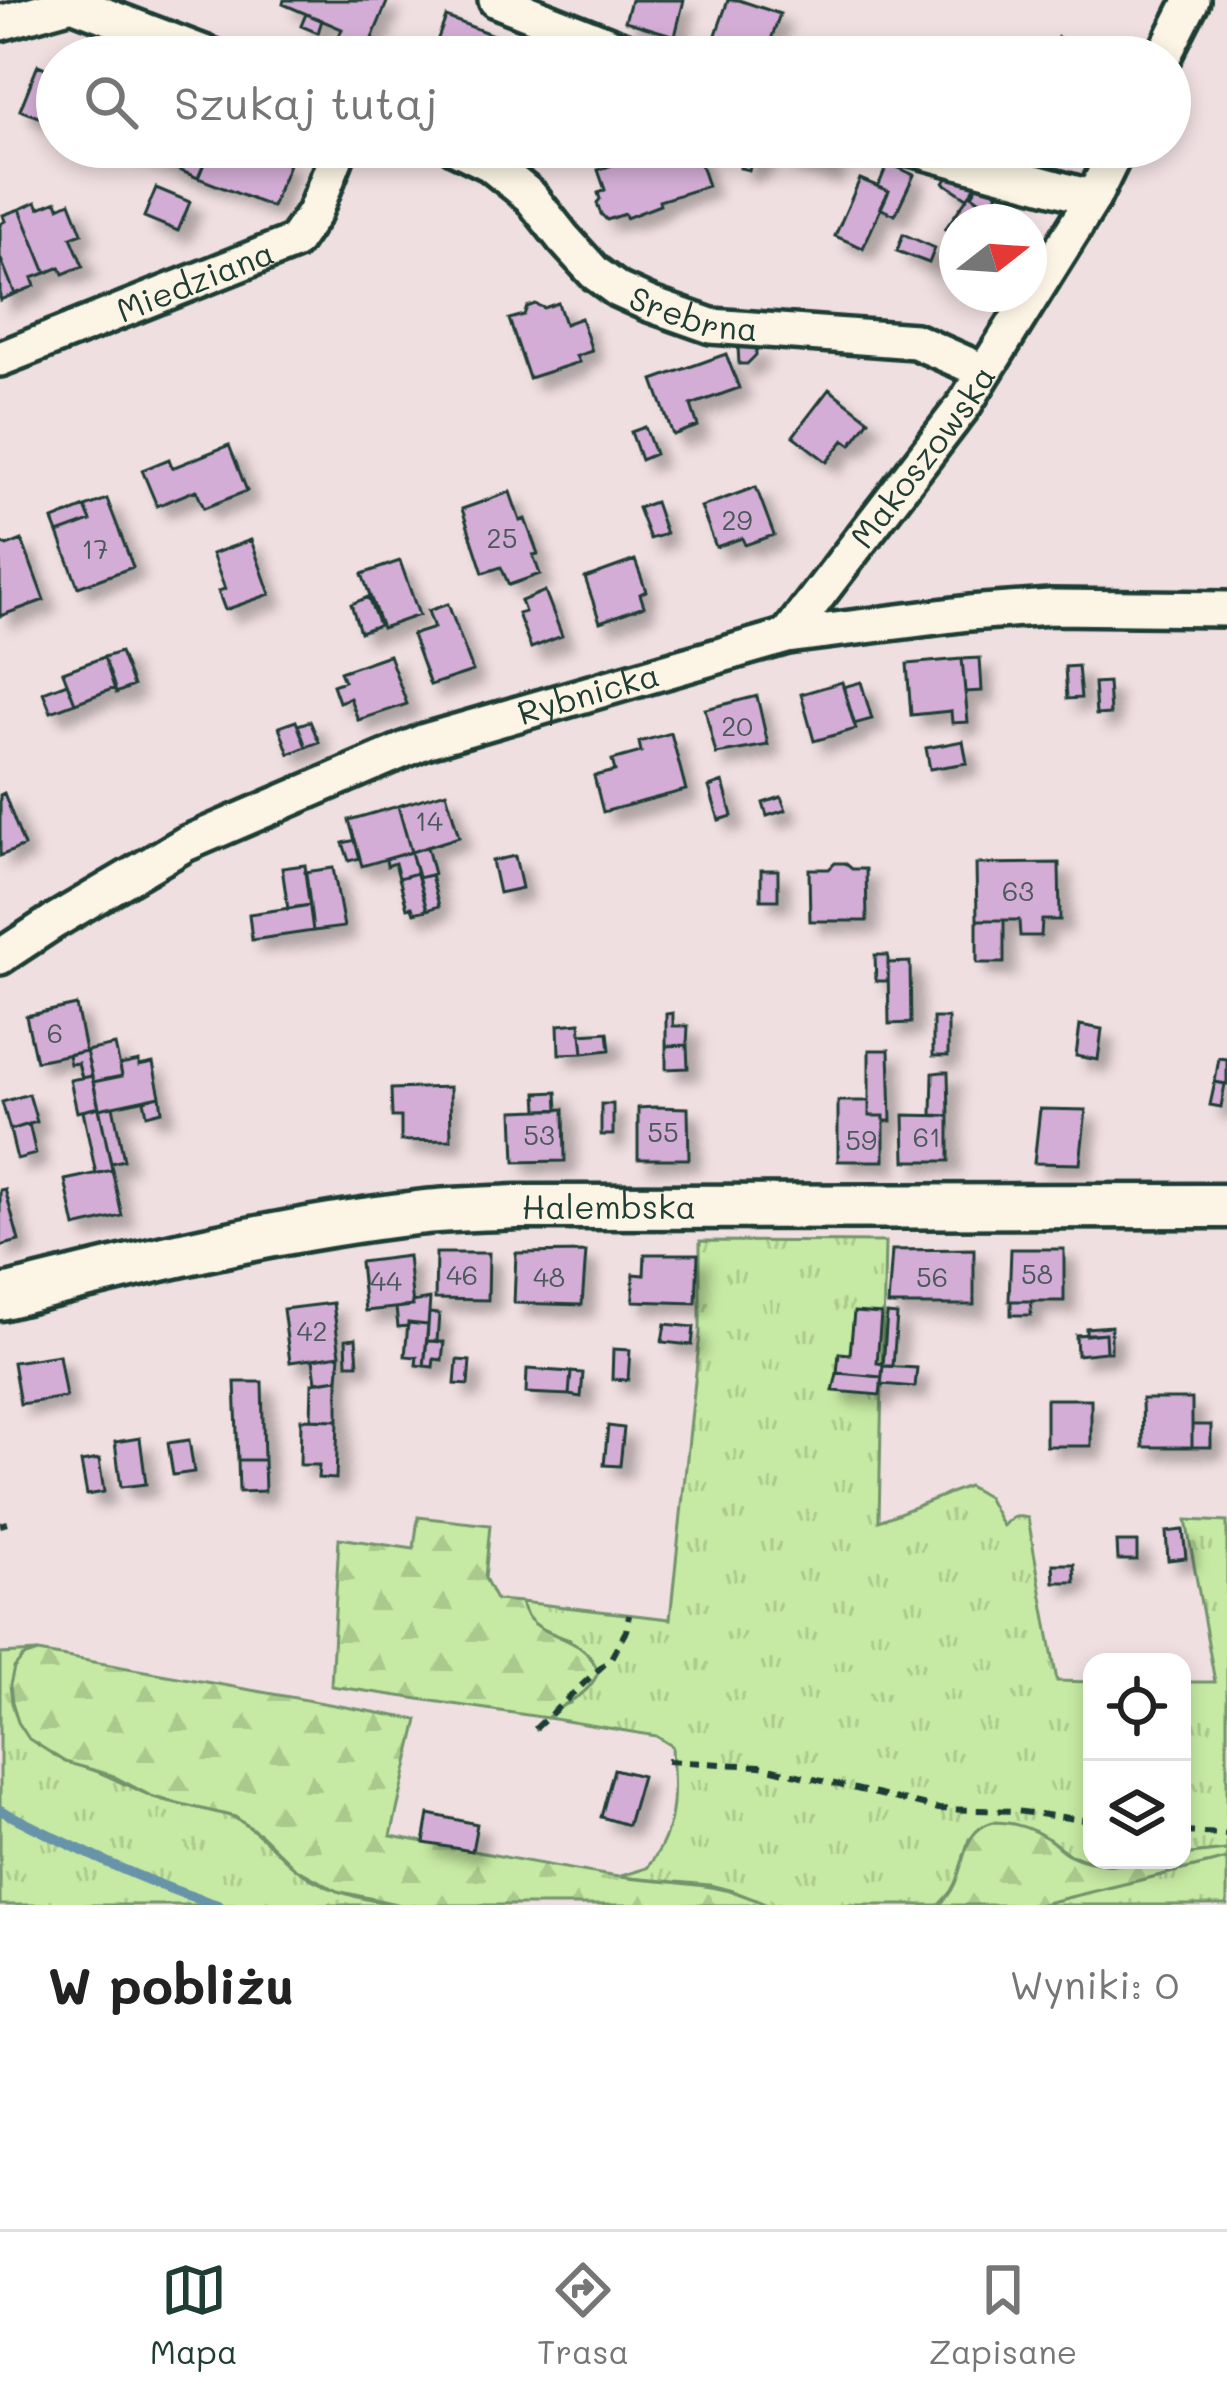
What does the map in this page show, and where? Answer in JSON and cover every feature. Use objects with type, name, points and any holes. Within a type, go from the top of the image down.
[{"type":"street","points":[[496,0],[587,36]]},
{"type":"street","points":[[1174,36],[1192,0]]},
{"type":"street","points":[[0,22],[72,3],[159,36]]},
{"type":"street","name":"Miedziana","points":[[0,358],[294,242],[314,213],[332,168]]},
{"type":"street","name":"Srebrna","points":[[495,168],[530,196],[595,273],[649,304],[711,326],[915,341],[983,371]]},
{"type":"street","points":[[984,168],[1093,198]]},
{"type":"street","name":"Makoszowska","points":[[787,636],[964,405],[1108,168]]},
{"type":"street","name":"Rybnicka","points":[[0,957],[185,844],[425,741],[787,636],[1050,607],[1227,609]]},
{"type":"street","name":"Halembska","points":[[0,1298],[147,1262],[417,1213],[540,1207],[1227,1206]]},
{"type":"path","points":[[536,1729],[603,1667],[618,1647],[629,1615]]},
{"type":"path","points":[[667,1761],[760,1766],[939,1810],[1016,1811],[1083,1820]]},
{"type":"path","points":[[1191,1832],[1227,1834]]},
{"type":"green space","points":[[700,1241],[885,1242],[879,1521],[968,1486],[987,1497],[1003,1526],[1013,1518],[1028,1518],[1057,1681],[1083,1682],[1083,1858],[1070,1855],[1049,1839],[969,1839],[955,1887],[939,1905],[767,1905],[710,1885],[618,1877],[647,1868],[665,1839],[672,1810],[672,1746],[656,1736],[548,1718],[570,1703],[570,1640],[533,1623],[521,1602],[670,1619],[700,1334]]},
{"type":"green space","points":[[418,1517],[490,1525],[485,1578],[496,1600],[521,1602],[535,1624],[582,1649],[598,1673],[587,1689],[547,1718],[331,1686],[339,1538],[414,1549]]},
{"type":"green space","points":[[1186,1520],[1227,1522],[1227,1850],[1191,1854],[1191,1682],[1215,1682]]},
{"type":"green space","points":[[38,1652],[23,1657],[65,1762],[160,1799],[233,1817],[314,1880],[356,1897],[401,1905],[0,1905],[0,1654]]},
{"type":"green space","points":[[38,1652],[418,1720],[391,1836],[612,1876],[710,1887],[767,1905],[401,1905],[337,1891],[295,1868],[235,1817],[153,1797],[111,1775],[65,1762],[29,1739],[18,1722],[10,1685],[23,1657]]},
{"type":"green space","points":[[993,1822],[1028,1828],[1083,1860],[1083,1869],[1186,1869],[1037,1905],[939,1905],[955,1882],[967,1846],[981,1828]]},
{"type":"green space","points":[[1227,1850],[1227,1859],[1191,1868],[1191,1854]]},
{"type":"green space","points":[[1227,1859],[1227,1905],[1037,1905],[1191,1869]]},
{"type":"building","points":[[284,0],[388,0],[373,36],[339,36],[342,29],[283,4]]},
{"type":"building","points":[[631,0],[684,0],[675,36],[625,21]]},
{"type":"building","points":[[728,0],[780,14],[772,36],[715,36]]},
{"type":"building","points":[[306,14],[322,20],[318,33],[301,26]]},
{"type":"building","points":[[446,17],[495,36],[439,36]]},
{"type":"building","points":[[36,70],[36,116],[20,110]]},
{"type":"building","points":[[174,168],[202,168],[198,178]]},
{"type":"building","points":[[202,168],[287,168],[272,207],[198,178]]},
{"type":"building","points":[[702,168],[708,186],[659,201],[660,205],[626,218],[625,214],[607,220],[597,203],[598,193],[605,190],[598,170]]},
{"type":"building","points":[[886,168],[914,175],[895,215],[880,208],[889,191],[878,187]]},
{"type":"building","points":[[952,171],[982,178],[967,198],[944,183]]},
{"type":"building","points":[[982,178],[1000,190],[991,204],[972,195]]},
{"type":"building","points":[[860,179],[889,191],[863,248],[835,236]]},
{"type":"building","points":[[156,188],[190,202],[178,231],[144,217]]},
{"type":"building","points":[[970,194],[985,204],[963,204]]},
{"type":"building","points":[[57,201],[59,207],[70,202],[82,233],[71,237],[83,266],[63,274],[60,267],[46,273],[20,209]]},
{"type":"building","points":[[20,209],[46,273],[32,278],[35,286],[15,294],[0,257],[0,224],[5,221],[3,215]]},
{"type":"building","points":[[903,234],[935,248],[929,263],[897,251]]},
{"type":"building","points":[[0,257],[15,294],[0,300]]},
{"type":"building","points":[[558,303],[565,324],[581,318],[592,351],[576,356],[579,362],[529,378],[509,319],[524,315],[535,304],[544,308]]},
{"type":"building","points":[[738,347],[756,347],[756,355],[747,364],[739,364]]},
{"type":"building","points":[[726,354],[739,388],[691,405],[698,426],[673,435],[653,380]]},
{"type":"building","points":[[829,389],[869,420],[851,445],[844,440],[827,462],[793,436]]},
{"type":"building","points":[[645,427],[655,454],[641,460],[631,432]]},
{"type":"building","points":[[229,445],[247,491],[204,508],[196,490],[157,506],[142,470],[169,459],[172,468]]},
{"type":"building","points":[[756,487],[774,535],[745,545],[742,538],[716,547],[701,507]]},
{"type":"building","points":[[510,492],[538,554],[533,555],[540,574],[509,585],[501,567],[483,573],[462,509]]},
{"type":"building","points":[[107,499],[133,567],[78,587],[58,533],[91,521],[85,507]]},
{"type":"building","points":[[655,502],[666,534],[650,539],[638,508]]},
{"type":"building","points":[[85,507],[91,521],[58,533],[53,520]]},
{"type":"building","points":[[22,540],[44,600],[0,616],[0,543],[7,546]]},
{"type":"building","points":[[251,540],[270,594],[225,610],[218,591],[225,589],[212,554]]},
{"type":"building","points":[[635,560],[646,591],[640,594],[644,606],[600,622],[585,578]]},
{"type":"building","points":[[400,561],[419,615],[382,628],[362,574]]},
{"type":"building","points":[[545,591],[562,636],[531,648],[518,614],[525,612],[521,601]]},
{"type":"building","points":[[368,597],[379,625],[360,632],[351,604]]},
{"type":"building","points":[[448,604],[473,671],[430,685],[412,635],[434,628],[428,611]]},
{"type":"building","points":[[120,652],[133,686],[116,693],[104,657]]},
{"type":"building","points":[[389,655],[407,704],[358,720],[350,698],[339,702],[333,685],[344,681],[340,672]]},
{"type":"building","points":[[104,657],[115,688],[75,703],[63,672]]},
{"type":"building","points":[[980,658],[982,691],[965,692],[962,659]]},
{"type":"building","points":[[962,659],[968,722],[952,723],[951,711],[911,715],[907,664]]},
{"type":"building","points":[[1078,666],[1081,698],[1067,699],[1065,667]]},
{"type":"building","points":[[842,682],[856,729],[814,741],[801,694]]},
{"type":"building","points":[[861,682],[872,719],[854,724],[843,687]]},
{"type":"building","points":[[1108,682],[1110,714],[1096,715],[1094,683]]},
{"type":"building","points":[[67,683],[75,703],[51,712],[43,692]]},
{"type":"building","points":[[757,696],[768,745],[716,754],[705,709]]},
{"type":"building","points":[[296,721],[306,747],[289,754],[279,727]]},
{"type":"building","points":[[310,721],[319,742],[306,747],[298,725]]},
{"type":"building","points":[[671,733],[686,790],[603,812],[594,776],[615,771],[612,760],[641,752],[639,742]]},
{"type":"building","points":[[963,741],[967,763],[930,769],[926,748]]},
{"type":"building","points":[[723,782],[732,816],[719,820],[709,787]]},
{"type":"building","points":[[446,792],[459,837],[411,852],[398,806]]},
{"type":"building","points":[[4,793],[24,846],[0,856],[0,795]]},
{"type":"building","points":[[781,797],[786,810],[767,816],[763,803]]},
{"type":"building","points":[[398,806],[411,852],[362,866],[349,820]]},
{"type":"building","points":[[355,840],[360,858],[349,861],[343,843]]},
{"type":"building","points":[[427,847],[434,874],[418,878],[411,852]]},
{"type":"building","points":[[411,852],[417,873],[399,878],[395,863],[387,866],[386,859]]},
{"type":"building","points":[[515,856],[522,888],[499,893],[492,861]]},
{"type":"building","points":[[835,863],[866,869],[867,921],[810,921],[809,869],[829,869]]},
{"type":"building","points":[[1059,863],[1060,920],[1042,920],[1041,936],[1020,936],[1019,920],[977,920],[976,864]]},
{"type":"building","points":[[305,865],[310,905],[288,909],[282,868]]},
{"type":"building","points":[[333,868],[344,927],[313,931],[305,872]]},
{"type":"building","points":[[761,870],[778,870],[778,900],[761,900]]},
{"type":"building","points":[[417,873],[427,910],[414,913],[412,907],[407,908],[399,878]]},
{"type":"building","points":[[431,875],[439,906],[427,910],[418,878]]},
{"type":"building","points":[[310,905],[313,931],[252,940],[249,914]]},
{"type":"building","points":[[977,920],[1004,920],[1004,963],[977,963]]},
{"type":"building","points":[[875,955],[888,955],[888,981],[876,981]]},
{"type":"building","points":[[910,962],[911,1023],[889,1024],[888,963]]},
{"type":"building","points":[[76,1005],[85,1051],[36,1061],[26,1016]]},
{"type":"building","points":[[673,1013],[673,1026],[688,1026],[687,1045],[666,1046],[666,1014]]},
{"type":"building","points":[[933,1018],[948,1018],[948,1056],[933,1056]]},
{"type":"building","points":[[580,1023],[583,1053],[559,1054],[558,1025]]},
{"type":"building","points":[[1080,1025],[1102,1029],[1098,1060],[1076,1056]]},
{"type":"building","points":[[608,1032],[610,1050],[583,1053],[581,1034]]},
{"type":"building","points":[[115,1045],[122,1076],[93,1082],[86,1051]]},
{"type":"building","points":[[687,1045],[688,1068],[666,1069],[666,1046]]},
{"type":"building","points":[[869,1050],[889,1050],[891,1121],[869,1116]]},
{"type":"building","points":[[86,1051],[92,1076],[82,1078],[78,1063],[70,1064],[68,1055]]},
{"type":"building","points":[[1219,1058],[1227,1059],[1227,1084],[1215,1082]]},
{"type":"building","points":[[139,1061],[139,1066],[153,1063],[160,1096],[99,1109],[93,1082],[122,1076],[120,1065]]},
{"type":"building","points":[[948,1072],[949,1116],[932,1115],[933,1073]]},
{"type":"building","points":[[92,1076],[99,1107],[77,1112],[70,1080]]},
{"type":"building","points":[[1215,1082],[1225,1084],[1221,1107],[1210,1105]]},
{"type":"building","points":[[450,1087],[451,1140],[401,1141],[401,1117],[392,1117],[391,1089]]},
{"type":"building","points":[[557,1092],[558,1110],[538,1110],[537,1093]]},
{"type":"building","points":[[29,1094],[37,1122],[10,1130],[2,1102]]},
{"type":"building","points":[[160,1096],[162,1111],[147,1115],[144,1100]]},
{"type":"building","points":[[838,1101],[869,1101],[869,1116],[884,1116],[884,1161],[838,1161]]},
{"type":"building","points":[[601,1104],[613,1104],[613,1135],[601,1135]]},
{"type":"building","points":[[113,1106],[124,1160],[111,1163],[99,1109]]},
{"type":"building","points":[[99,1107],[112,1170],[96,1174],[83,1111]]},
{"type":"building","points":[[638,1108],[688,1108],[689,1159],[638,1159]]},
{"type":"building","points":[[564,1109],[565,1161],[515,1162],[513,1111]]},
{"type":"building","points":[[1040,1109],[1086,1110],[1080,1164],[1034,1163]]},
{"type":"building","points":[[904,1115],[949,1116],[949,1161],[905,1161]]},
{"type":"building","points":[[29,1124],[36,1154],[17,1159],[10,1130]]},
{"type":"building","points":[[112,1170],[122,1216],[75,1227],[65,1180]]},
{"type":"building","points":[[5,1189],[19,1241],[0,1246],[0,1190]]},
{"type":"building","points":[[974,1249],[974,1305],[888,1305],[892,1250]]},
{"type":"building","points":[[1011,1249],[1064,1249],[1064,1301],[1009,1301]]},
{"type":"building","points":[[586,1252],[582,1305],[514,1303],[516,1253]]},
{"type":"building","points":[[436,1253],[489,1253],[488,1300],[435,1299]]},
{"type":"building","points":[[645,1254],[698,1254],[696,1303],[633,1301],[633,1274],[644,1275]]},
{"type":"building","points":[[408,1256],[413,1306],[365,1311],[360,1262]]},
{"type":"building","points":[[430,1299],[428,1325],[398,1327],[396,1308]]},
{"type":"building","points":[[1011,1301],[1031,1301],[1031,1315],[1011,1315]]},
{"type":"building","points":[[333,1303],[340,1355],[290,1362],[283,1309]]},
{"type":"building","points":[[854,1312],[881,1314],[877,1363],[883,1364],[882,1377],[837,1373],[839,1353],[850,1354]]},
{"type":"building","points":[[429,1313],[439,1314],[437,1341],[427,1341]]},
{"type":"building","points":[[887,1314],[897,1315],[893,1366],[883,1366]]},
{"type":"building","points":[[408,1323],[428,1325],[424,1366],[416,1365],[417,1357],[405,1356]]},
{"type":"building","points":[[665,1324],[694,1327],[692,1345],[662,1342]]},
{"type":"building","points":[[1111,1326],[1111,1352],[1106,1352],[1105,1333],[1086,1335],[1086,1328]]},
{"type":"building","points":[[1105,1333],[1106,1352],[1077,1355],[1076,1335]]},
{"type":"building","points":[[356,1338],[358,1364],[347,1364],[346,1339]]},
{"type":"building","points":[[427,1341],[444,1342],[442,1360],[434,1359],[433,1367],[424,1366]]},
{"type":"building","points":[[613,1349],[630,1350],[628,1380],[612,1379]]},
{"type":"building","points":[[59,1355],[66,1397],[20,1404],[13,1362]]},
{"type":"building","points":[[340,1355],[338,1379],[316,1382],[313,1359]]},
{"type":"building","points":[[457,1360],[470,1361],[468,1385],[455,1384]]},
{"type":"building","points":[[883,1366],[917,1368],[915,1387],[881,1384]]},
{"type":"building","points":[[527,1369],[571,1372],[569,1395],[526,1393]]},
{"type":"building","points":[[571,1372],[583,1373],[581,1397],[569,1395]]},
{"type":"building","points":[[837,1373],[882,1377],[880,1395],[833,1391]]},
{"type":"building","points":[[338,1379],[338,1420],[311,1419],[312,1383]]},
{"type":"building","points":[[235,1382],[262,1382],[264,1460],[238,1460]]},
{"type":"building","points":[[1046,1399],[1091,1399],[1091,1446],[1046,1446]]},
{"type":"building","points":[[1142,1399],[1192,1399],[1192,1447],[1143,1447]]},
{"type":"building","points":[[301,1419],[338,1420],[336,1479],[318,1478],[319,1465],[300,1465]]},
{"type":"building","points":[[1192,1425],[1211,1425],[1211,1447],[1192,1447]]},
{"type":"building","points":[[608,1426],[624,1428],[620,1466],[604,1465]]},
{"type":"building","points":[[140,1438],[146,1484],[121,1487],[115,1442]]},
{"type":"building","points":[[189,1440],[194,1472],[173,1475],[168,1443]]},
{"type":"building","points":[[99,1459],[104,1492],[87,1495],[81,1462]]},
{"type":"building","points":[[238,1460],[264,1460],[265,1491],[239,1492]]},
{"type":"building","points":[[1183,1530],[1186,1558],[1168,1560],[1166,1532]]},
{"type":"building","points":[[1117,1542],[1137,1542],[1137,1560],[1118,1560]]},
{"type":"building","points":[[1053,1564],[1074,1564],[1075,1582],[1054,1582]]},
{"type":"building","points":[[614,1769],[642,1776],[628,1825],[601,1817]]},
{"type":"building","points":[[429,1814],[477,1824],[472,1851],[424,1843]]},
{"type":"waterway","points":[[0,1810],[134,1874],[218,1905]]}]
